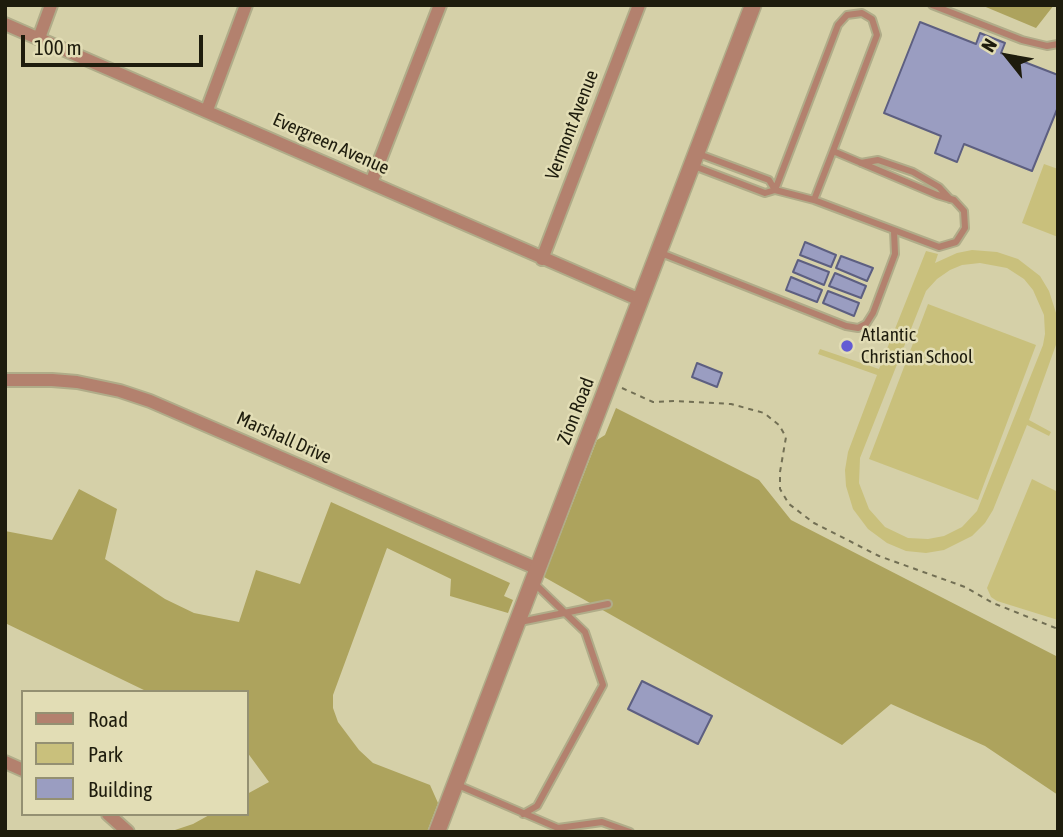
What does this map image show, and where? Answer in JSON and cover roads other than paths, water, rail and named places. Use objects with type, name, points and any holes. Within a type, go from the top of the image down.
[{"type":"street","points":[[39,38],[51,5]]},
{"type":"street","points":[[207,110],[246,5]]},
{"type":"street","points":[[370,183],[440,5]]},
{"type":"street","name":"Vermont Avenue","points":[[542,259],[639,5]]},
{"type":"street","name":"Zion Road","points":[[437,832],[753,5]]},
{"type":"street","name":"Evergreen Avenue","points":[[5,24],[640,300]]},
{"type":"street","name":"Marshall Drive","points":[[5,380],[77,382],[120,391],[150,401],[536,575]]},
{"type":"street","points":[[5,762],[21,769]]},
{"type":"street","points":[[110,816],[128,832]]},
{"type":"lane","points":[[932,5],[1022,40],[1047,46],[1058,44]]},
{"type":"lane","points":[[775,190],[838,25],[848,15],[862,13],[872,19],[877,35],[814,200]]},
{"type":"lane","points":[[833,151],[936,195],[950,198]]},
{"type":"lane","points":[[694,159],[769,180],[775,190]]},
{"type":"lane","points":[[694,159],[765,193],[775,190],[814,200],[936,246],[951,244],[960,238],[966,222],[962,207],[939,187],[913,172],[878,160],[870,159],[861,163]]},
{"type":"lane","points":[[658,252],[846,326],[858,328],[866,324],[873,313],[895,254],[894,231]]},
{"type":"lane","points":[[523,814],[537,806],[603,685],[585,632],[565,612],[536,575]]},
{"type":"lane","points":[[518,622],[608,604]]},
{"type":"lane","points":[[456,784],[558,828],[571,829],[602,822],[630,832]]},
{"type":"place","name":"Atlantic Christian School","points":[[847,346]]}]
